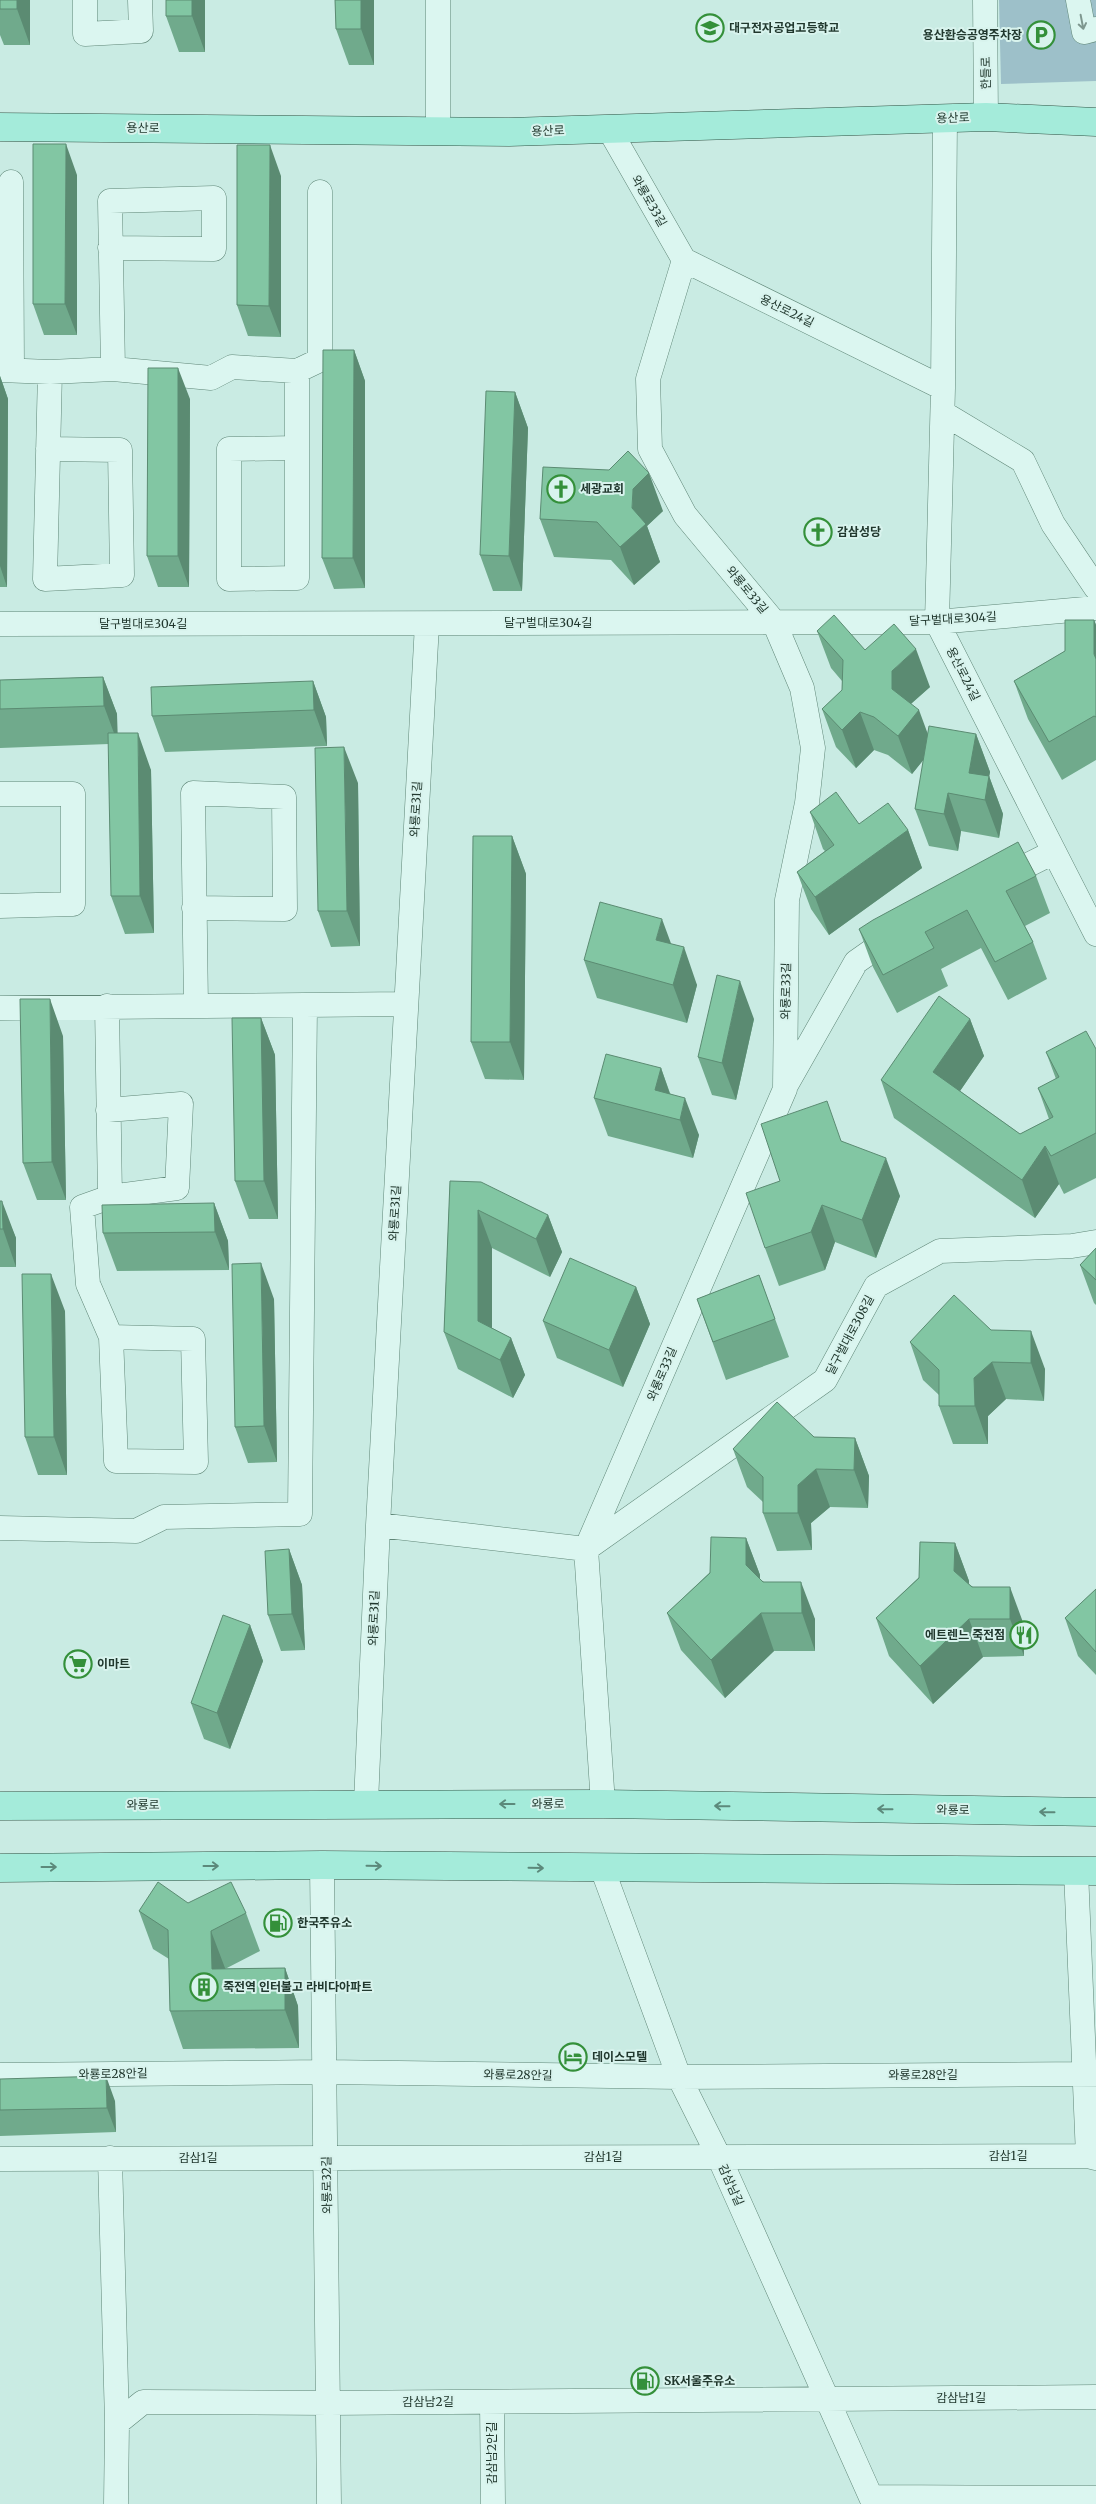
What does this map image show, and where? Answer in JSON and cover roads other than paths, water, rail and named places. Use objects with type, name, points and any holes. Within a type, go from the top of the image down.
[{"type":"main road","name":"용산로","points":[[0,127],[438,131],[609,129],[986,117],[1096,122]]},
{"type":"main road","name":"와룡로","points":[[0,1806],[602,1804],[1096,1812]]},
{"type":"main road","points":[[0,1868],[322,1866],[1086,1871]]},
{"type":"street","points":[[85,0],[86,34],[141,31],[140,0]]},
{"type":"street","points":[[438,0],[438,131]]},
{"type":"street","name":"한들로","points":[[985,0],[986,117]]},
{"type":"street","points":[[1078,0],[1084,32],[1096,29]]},
{"type":"street","name":"용산로24길","points":[[945,118],[943,413],[937,622],[1096,934]]},
{"type":"street","name":"와룡로33길","points":[[609,129],[684,260],[648,379],[650,448],[685,515],[774,622],[802,688],[813,748],[807,802],[787,900],[785,1089]]},
{"type":"street","points":[[10,182],[6,370],[50,372],[112,369],[211,378],[232,367],[297,371],[320,360],[320,192]]},
{"type":"street","points":[[110,248],[214,248],[214,198],[110,201],[110,248],[112,369]]},
{"type":"street","name":"용산로24길","points":[[684,260],[943,388]]},
{"type":"street","points":[[297,371],[297,448],[297,578],[229,579],[229,449],[297,448]]},
{"type":"street","points":[[48,449],[120,450],[122,575],[45,579],[48,449],[50,372]]},
{"type":"street","points":[[943,413],[1023,461],[1053,524],[1096,588]]},
{"type":"street","name":"달구벌대로304길","points":[[0,624],[937,622],[1096,608]]},
{"type":"street","name":"와룡로31길","points":[[366,1804],[378,1525],[427,624]]},
{"type":"street","points":[[194,908],[285,909],[284,797],[193,793],[194,908],[196,1006]]},
{"type":"street","points":[[0,794],[73,794],[73,904],[0,906]]},
{"type":"street","points":[[985,886],[1054,852]]},
{"type":"street","name":"와룡로33길","points":[[602,1804],[586,1549],[785,1089],[856,962],[908,926]]},
{"type":"street","points":[[0,1528],[136,1531],[164,1517],[300,1514],[305,1004]]},
{"type":"street","points":[[0,1008],[406,1004]]},
{"type":"street","points":[[107,1006],[110,1197]]},
{"type":"street","points":[[108,1110],[181,1104],[177,1188],[110,1197],[82,1207],[88,1284],[111,1337],[116,1462],[196,1462],[193,1339],[111,1337]]},
{"type":"street","name":"달구벌대로308길","points":[[586,1549],[825,1380],[876,1286],[940,1252],[1072,1246],[1096,1242]]},
{"type":"street","points":[[378,1525],[586,1549]]},
{"type":"street","name":"와룡로32길","points":[[322,1866],[329,2504]]},
{"type":"street","name":"감삼남길","points":[[602,1868],[679,2077],[719,2157],[872,2501],[1096,2498]]},
{"type":"street","points":[[1086,1871],[1092,2157]]},
{"type":"street","name":"와룡로28안길","points":[[0,2075],[325,2072],[679,2077],[1091,2074]]},
{"type":"street","name":"감삼1길","points":[[0,2158],[1092,2157]]},
{"type":"street","points":[[110,2158],[117,2423],[116,2504]]},
{"type":"street","name":"감삼남1길","points":[[827,2399],[1096,2397]]},
{"type":"street","name":"감삼남2길","points":[[117,2423],[143,2402],[329,2403],[827,2399]]},
{"type":"street","name":"감삼남2안길","points":[[492,2402],[493,2504]]},
{"type":"place","name":"대구전자공업고등학교","points":[[710,28]]},
{"type":"place","name":"용산환승공영주차장","points":[[1041,35]]},
{"type":"place","name":"세광교회","points":[[561,489]]},
{"type":"place","name":"감삼성당","points":[[818,532]]},
{"type":"place","name":"에트렌느 죽전점","points":[[1024,1635]]},
{"type":"place","name":"이마트","points":[[78,1664]]},
{"type":"place","name":"한국주유소","points":[[278,1923]]},
{"type":"place","name":"죽전역 인터불고 라비다아파트","points":[[204,1987]]},
{"type":"place","name":"데이스모텔","points":[[573,2057]]},
{"type":"place","name":"SK서울주유소","points":[[645,2381]]}]
